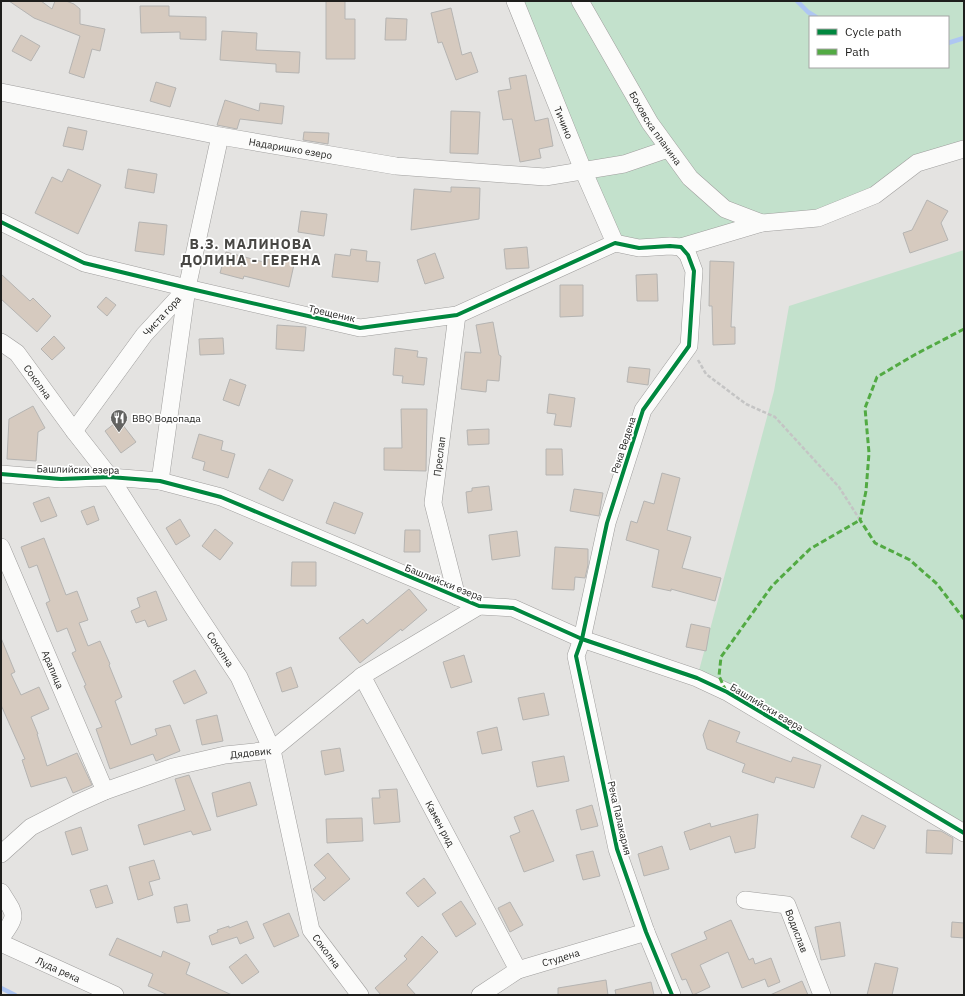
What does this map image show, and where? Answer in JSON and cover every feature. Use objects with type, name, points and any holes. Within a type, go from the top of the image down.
[{"type":"street","name":"Тичино","points":[[515,1],[583,170],[615,243]]},
{"type":"street","name":"Боховска планина","points":[[580,1],[650,123],[690,178],[725,209],[762,224]]},
{"type":"street","name":"Надаришко езеро","points":[[1,92],[220,136],[396,166],[545,177],[624,164],[668,149]]},
{"type":"street","name":"Чиста гора","points":[[74,431],[144,335],[187,288],[220,136]]},
{"type":"street","points":[[615,243],[639,248],[670,246],[681,247],[762,224],[818,218],[874,195],[917,163],[964,149]]},
{"type":"street","name":"Трещеник","points":[[1,222],[84,263],[360,328],[458,315],[615,243]]},
{"type":"street","points":[[681,247],[688,255],[694,271],[689,346]]},
{"type":"street","points":[[160,481],[187,288]]},
{"type":"street","name":"Преслап","points":[[457,596],[433,503],[458,315]]},
{"type":"street","name":"Соколна","points":[[1,342],[17,353],[110,477],[239,677],[272,750],[311,930],[360,995]]},
{"type":"street","name":"Река Ведена","points":[[582,639],[606,523],[643,410],[689,346]]},
{"type":"street","name":"Башлийски езера","points":[[1,474],[61,479],[110,477],[160,481],[221,497],[478,606],[513,608],[582,639],[697,678],[727,692],[964,833]]},
{"type":"street","name":"Арапица","points":[[1,547],[105,791]]},
{"type":"street","name":"Дядовик","points":[[1,854],[31,827],[105,791],[173,767],[225,755],[272,750],[362,676],[478,606]]},
{"type":"street","name":"Река Палакария","points":[[582,639],[576,656],[617,848],[646,932],[672,995]]},
{"type":"street","name":"Камен рид","points":[[362,676],[518,970]]},
{"type":"street","points":[[1,892],[14,916],[12,922],[1,938]]},
{"type":"street","name":"Водислав","points":[[745,900],[787,905],[822,995]]},
{"type":"street","name":"Студена","points":[[480,995],[518,970],[646,932]]},
{"type":"street","name":"Луда река","points":[[1,942],[115,995]]},
{"type":"path","points":[[689,346],[706,374],[746,404],[775,417],[839,488],[860,520]]},
{"type":"green space","points":[[515,1],[964,1],[964,149],[917,163],[875,195],[681,247],[615,243]]},
{"type":"green space","points":[[964,250],[964,833],[697,678],[774,391],[789,306]]},
{"type":"building","points":[[9,1],[41,1],[52,9],[55,1],[66,1],[74,4],[80,9],[80,24],[105,29],[100,51],[92,49],[84,78],[69,73],[80,36],[34,18]]},
{"type":"building","points":[[326,1],[345,1],[345,19],[355,19],[355,59],[326,59]]},
{"type":"building","points":[[140,6],[169,6],[169,16],[206,17],[206,40],[180,39],[180,32],[141,33]]},
{"type":"building","points":[[451,8],[462,55],[471,52],[478,72],[456,80],[442,42],[438,43],[431,13]]},
{"type":"building","points":[[386,18],[407,19],[406,40],[385,40]]},
{"type":"building","points":[[222,31],[257,33],[256,50],[300,52],[299,73],[276,72],[276,64],[220,60]]},
{"type":"building","points":[[21,35],[40,46],[31,61],[12,51]]},
{"type":"building","points":[[526,75],[535,121],[548,118],[553,146],[539,149],[541,158],[520,162],[512,119],[503,120],[498,91],[511,89],[509,78]]},
{"type":"building","points":[[156,82],[176,88],[170,107],[150,101]]},
{"type":"building","points":[[225,100],[259,111],[260,103],[284,106],[282,124],[240,119],[237,129],[217,125]]},
{"type":"building","points":[[451,111],[480,112],[478,154],[450,153]]},
{"type":"building","points":[[68,127],[87,131],[83,150],[63,146]]},
{"type":"building","points":[[304,132],[329,133],[328,144],[303,140]]},
{"type":"building","points":[[68,169],[101,185],[78,234],[35,213],[52,177],[62,182]]},
{"type":"building","points":[[128,169],[157,174],[154,193],[125,188]]},
{"type":"building","points":[[451,187],[480,188],[479,219],[411,230],[414,189],[451,192]]},
{"type":"building","points":[[927,200],[948,211],[941,223],[948,240],[910,253],[903,233],[912,230]]},
{"type":"building","points":[[301,211],[327,214],[324,236],[298,232]]},
{"type":"building","points":[[139,222],[167,225],[164,255],[135,251]]},
{"type":"building","points":[[527,247],[529,268],[506,269],[504,249]]},
{"type":"building","points":[[351,249],[367,251],[366,261],[380,262],[378,282],[332,277],[335,254],[350,256]]},
{"type":"building","points":[[226,252],[267,263],[269,253],[295,260],[289,287],[244,276],[243,279],[220,273]]},
{"type":"building","points":[[435,253],[444,278],[425,284],[417,260]]},
{"type":"building","points":[[710,261],[734,262],[731,327],[735,327],[735,344],[713,345],[712,306],[709,306]]},
{"type":"building","points":[[1,274],[30,301],[33,298],[51,316],[37,332],[1,299]]},
{"type":"building","points":[[657,274],[658,301],[637,301],[636,275]]},
{"type":"building","points":[[560,285],[583,285],[583,316],[560,317]]},
{"type":"building","points":[[106,297],[116,305],[107,316],[97,307]]},
{"type":"building","points":[[493,322],[499,355],[501,356],[499,381],[487,380],[486,392],[461,389],[465,352],[481,353],[476,325]]},
{"type":"building","points":[[277,325],[306,327],[304,351],[276,349]]},
{"type":"building","points":[[54,336],[65,348],[52,360],[41,349]]},
{"type":"building","points":[[223,338],[224,354],[200,355],[199,339]]},
{"type":"building","points":[[395,348],[418,351],[417,357],[427,358],[424,385],[402,383],[403,376],[393,375]]},
{"type":"building","points":[[629,367],[650,369],[648,385],[627,382]]},
{"type":"building","points":[[230,379],[246,385],[239,406],[223,400]]},
{"type":"building","points":[[549,394],[575,398],[571,427],[554,425],[556,414],[547,413]]},
{"type":"building","points":[[33,406],[45,428],[38,432],[36,461],[7,459],[9,419]]},
{"type":"building","points":[[401,409],[427,409],[426,471],[384,470],[384,448],[402,448]]},
{"type":"building","points":[[119,420],[136,442],[121,453],[105,431]]},
{"type":"building","points":[[489,429],[489,444],[468,445],[467,430]]},
{"type":"building","points":[[199,434],[223,441],[221,450],[235,454],[228,478],[203,470],[205,462],[192,458]]},
{"type":"building","points":[[546,449],[562,449],[563,475],[546,475]]},
{"type":"building","points":[[269,469],[293,480],[283,501],[259,489]]},
{"type":"building","points":[[662,473],[680,478],[667,530],[691,537],[682,568],[721,578],[715,601],[671,589],[671,591],[652,587],[659,550],[626,540],[631,521],[637,523],[644,501],[654,504]]},
{"type":"building","points":[[489,486],[492,510],[468,513],[466,492],[472,491],[472,488]]},
{"type":"building","points":[[574,489],[603,493],[599,516],[570,511]]},
{"type":"building","points":[[49,497],[57,516],[41,522],[33,503]]},
{"type":"building","points":[[334,502],[363,513],[355,534],[326,523]]},
{"type":"building","points":[[94,506],[99,520],[87,525],[81,511]]},
{"type":"building","points":[[180,519],[190,536],[176,545],[166,528]]},
{"type":"building","points":[[215,529],[233,543],[220,560],[202,546]]},
{"type":"building","points":[[405,530],[420,530],[420,552],[404,552]]},
{"type":"building","points":[[517,531],[520,556],[492,560],[489,535]]},
{"type":"building","points":[[44,538],[66,595],[77,591],[88,620],[79,623],[88,646],[100,641],[110,664],[109,665],[122,697],[115,701],[131,745],[157,735],[155,729],[170,725],[180,751],[156,761],[153,754],[110,769],[96,729],[102,727],[84,686],[86,685],[72,653],[76,651],[67,628],[57,632],[46,603],[50,601],[37,565],[29,568],[21,547]]},
{"type":"building","points":[[555,547],[588,549],[588,565],[585,578],[575,577],[574,590],[552,589]]},
{"type":"building","points":[[292,562],[316,562],[316,586],[291,586]]},
{"type":"building","points":[[409,589],[427,610],[402,631],[401,629],[360,663],[339,638],[363,619],[367,624]]},
{"type":"building","points":[[156,591],[167,620],[148,627],[145,620],[136,623],[131,611],[140,607],[137,598]]},
{"type":"building","points":[[691,624],[710,628],[706,651],[686,647]]},
{"type":"building","points":[[1,638],[15,672],[11,674],[21,695],[39,687],[49,709],[31,717],[38,734],[47,766],[77,753],[92,785],[73,793],[66,777],[31,787],[22,760],[25,759],[1,705]]},
{"type":"building","points":[[464,655],[472,682],[451,688],[443,662]]},
{"type":"building","points":[[291,667],[298,687],[282,692],[276,673]]},
{"type":"building","points":[[195,670],[207,693],[184,704],[173,681]]},
{"type":"building","points":[[544,693],[549,715],[523,720],[518,698]]},
{"type":"building","points":[[217,715],[223,741],[202,745],[196,720]]},
{"type":"building","points":[[709,720],[740,732],[736,742],[791,762],[793,757],[821,765],[814,788],[776,777],[774,783],[742,772],[745,764],[707,749],[703,735]]},
{"type":"building","points":[[497,727],[502,750],[482,754],[477,732]]},
{"type":"building","points":[[340,748],[344,771],[325,775],[321,751]]},
{"type":"building","points":[[564,756],[569,781],[537,787],[532,762]]},
{"type":"building","points":[[189,775],[211,830],[193,835],[191,831],[144,845],[138,825],[185,810],[175,779]]},
{"type":"building","points":[[250,782],[257,805],[217,817],[212,793]]},
{"type":"building","points":[[397,789],[400,822],[374,824],[372,798],[380,798],[379,790]]},
{"type":"building","points":[[592,805],[598,826],[581,830],[576,810]]},
{"type":"building","points":[[533,810],[554,861],[524,872],[510,836],[520,832],[514,817]]},
{"type":"building","points":[[758,814],[755,848],[735,853],[730,836],[690,850],[684,832],[710,823],[711,827]]},
{"type":"building","points":[[862,815],[886,826],[874,849],[851,837]]},
{"type":"building","points":[[362,818],[363,841],[327,843],[326,819]]},
{"type":"building","points":[[81,827],[88,850],[72,855],[65,832]]},
{"type":"building","points":[[927,830],[941,831],[953,838],[952,854],[926,853]]},
{"type":"building","points":[[662,846],[669,869],[644,876],[638,854]]},
{"type":"building","points":[[593,851],[600,876],[583,880],[576,855]]},
{"type":"building","points":[[328,853],[350,879],[324,901],[313,889],[326,878],[314,865]]},
{"type":"building","points":[[154,860],[160,879],[149,882],[153,895],[138,900],[129,867]]},
{"type":"building","points":[[424,878],[436,893],[418,907],[406,893]]},
{"type":"building","points":[[107,885],[113,903],[96,908],[90,890]]},
{"type":"building","points":[[461,901],[476,924],[456,937],[442,914]]},
{"type":"building","points":[[510,902],[523,925],[510,932],[498,908]]},
{"type":"building","points":[[187,904],[190,921],[177,923],[174,907]]},
{"type":"building","points":[[289,913],[299,936],[274,947],[263,924]]},
{"type":"building","points":[[731,920],[749,960],[753,958],[755,964],[771,958],[780,982],[768,987],[765,979],[742,988],[728,952],[700,965],[710,987],[693,995],[686,979],[682,980],[671,954],[707,939],[704,932]]},
{"type":"building","points":[[247,921],[254,938],[240,944],[237,937],[212,945],[209,936],[218,932],[217,930],[229,926],[229,928]]},
{"type":"building","points":[[840,922],[845,956],[821,960],[815,927]]},
{"type":"building","points":[[952,922],[964,923],[964,938],[951,937]]},
{"type":"building","points":[[422,936],[438,952],[407,985],[416,995],[381,995],[375,988],[407,959],[404,956]]},
{"type":"building","points":[[117,938],[161,957],[163,951],[190,963],[186,974],[232,995],[168,995],[148,986],[153,974],[109,955]]},
{"type":"building","points":[[246,954],[259,972],[242,984],[229,967]]},
{"type":"building","points":[[875,963],[898,968],[892,995],[867,995]]},
{"type":"building","points":[[606,980],[608,995],[558,995],[558,988]]},
{"type":"building","points":[[802,981],[808,995],[770,995]]},
{"type":"building","points":[[651,982],[654,995],[616,995],[615,990]]},
{"type":"waterway","points":[[797,1],[814,16]]},
{"type":"waterway","points":[[949,43],[964,38]]},
{"type":"waterway","points":[[1,988],[15,995]]},
{"type":"marked path","points":[[964,329],[916,354],[877,377],[865,408],[869,453],[866,491],[860,520],[875,543],[910,560],[937,584],[964,619]]},
{"type":"marked path","points":[[726,691],[719,676],[721,657],[772,586],[810,549],[860,520]]},
{"type":"cycle path","points":[[1,222],[84,263],[360,328],[457,315],[615,243],[639,248],[670,246],[681,247],[688,255],[694,271],[689,346],[643,410],[607,523],[582,639],[576,656],[617,849],[646,932],[672,995]]},
{"type":"cycle path","points":[[1,474],[61,479],[110,477],[160,481],[221,497],[479,606],[513,608],[582,639],[697,678],[727,692],[964,833]]},
{"type":"place","name":"BBQ Водопада","points":[[119,433]]},
{"type":"district","name":"В.З. МАЛИНОВА ДОЛИНА - ГЕРЕНА","points":[[251,252]]}]
